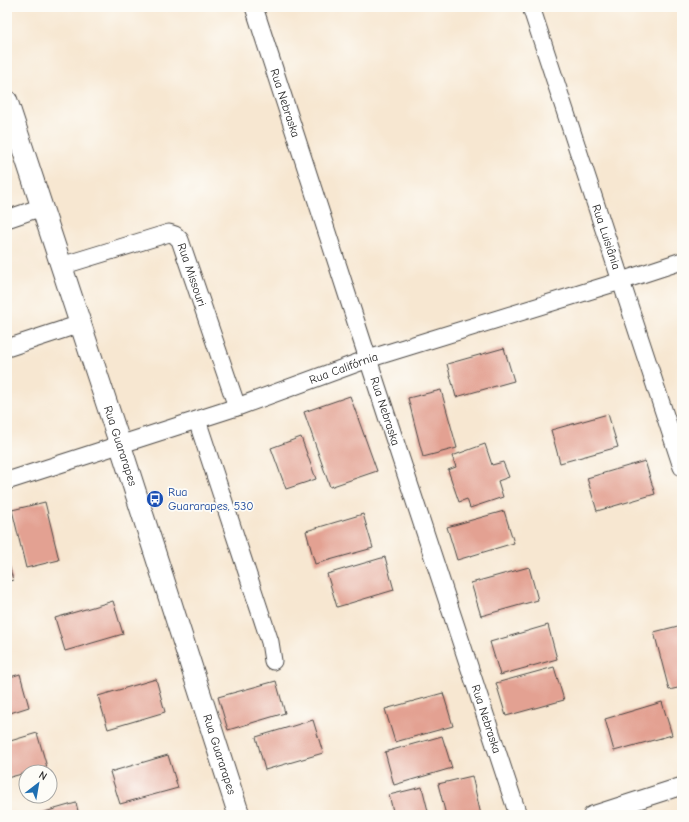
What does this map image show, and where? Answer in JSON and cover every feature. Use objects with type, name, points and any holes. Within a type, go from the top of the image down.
[{"type":"street","name":"Rua Nebraska","points":[[254,7],[518,815]]},
{"type":"street","name":"Rua Luisiânia","points":[[531,7],[682,467]]},
{"type":"street","name":"Rua Guararapes","points":[[7,101],[120,444],[239,815]]},
{"type":"street","points":[[7,219],[42,207]]},
{"type":"street","name":"Rua Missouri","points":[[61,266],[169,233],[175,235],[180,240],[237,407]]},
{"type":"street","name":"Rua Califórnia","points":[[7,481],[237,407],[368,359],[682,261]]},
{"type":"street","points":[[7,348],[80,324]]},
{"type":"street","points":[[197,420],[270,642],[273,661]]},
{"type":"street","points":[[592,815],[682,786]]},
{"type":"building","points":[[504,348],[514,381],[456,397],[447,364]]},
{"type":"building","points":[[441,390],[457,448],[423,457],[408,398]]},
{"type":"building","points":[[350,396],[377,471],[330,487],[304,412]]},
{"type":"building","points":[[608,414],[618,447],[560,463],[551,430]]},
{"type":"building","points":[[301,437],[316,479],[286,489],[271,448]]},
{"type":"building","points":[[485,444],[492,465],[503,462],[509,477],[498,481],[503,497],[470,508],[467,499],[459,502],[448,470],[456,467],[452,456]]},
{"type":"building","points":[[645,461],[655,494],[597,511],[587,478]]},
{"type":"building","points":[[45,502],[59,560],[26,568],[12,510]]},
{"type":"building","points":[[504,511],[514,543],[457,560],[447,527]]},
{"type":"building","points":[[363,514],[373,548],[315,564],[306,531]]},
{"type":"building","points":[[7,557],[13,580],[7,582]]},
{"type":"building","points":[[385,557],[394,590],[337,607],[327,574]]},
{"type":"building","points":[[529,567],[538,600],[481,616],[471,583]]},
{"type":"building","points":[[113,601],[123,634],[65,651],[55,618]]},
{"type":"building","points":[[548,625],[557,659],[500,675],[490,642]]},
{"type":"building","points":[[682,625],[682,687],[669,690],[654,632]]},
{"type":"building","points":[[554,667],[564,700],[506,716],[496,683]]},
{"type":"building","points":[[20,674],[29,707],[7,714],[7,678]]},
{"type":"building","points":[[156,679],[165,712],[108,729],[98,696]]},
{"type":"building","points":[[276,681],[285,713],[228,730],[218,697]]},
{"type":"building","points":[[443,693],[453,726],[395,742],[385,709]]},
{"type":"building","points":[[662,702],[672,735],[614,751],[605,719]]},
{"type":"building","points":[[313,720],[323,753],[265,770],[256,737]]},
{"type":"building","points":[[37,733],[46,764],[18,764],[18,775],[7,778],[7,742]]},
{"type":"building","points":[[442,736],[452,768],[394,785],[385,752]]},
{"type":"building","points":[[168,755],[178,788],[120,804],[110,772]]},
{"type":"building","points":[[472,776],[481,815],[446,815],[438,784]]},
{"type":"building","points":[[422,787],[429,815],[394,815],[389,795]]},
{"type":"building","points":[[76,803],[79,815],[34,815]]},
{"type":"place","name":"Rua Guararapes, 530","points":[[155,499]]}]
